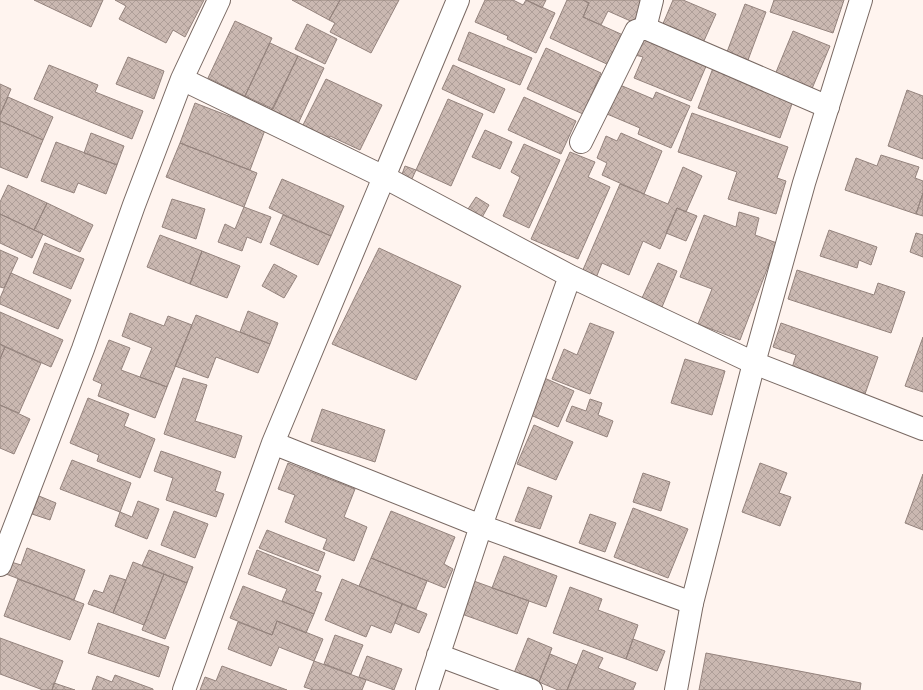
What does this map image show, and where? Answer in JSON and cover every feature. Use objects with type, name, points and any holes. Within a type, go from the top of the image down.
[{"type":"main road","points":[[0,565],[83,349],[134,205],[182,79],[219,0]]},
{"type":"main road","points":[[184,690],[273,443],[458,0]]},
{"type":"main road","points":[[645,28],[652,0]]},
{"type":"main road","points":[[676,690],[692,603],[754,363],[804,183],[861,0]]},
{"type":"main road","points":[[581,142],[636,31],[645,28],[828,107]]},
{"type":"main road","points":[[182,79],[384,177],[570,276],[754,363],[923,430]]},
{"type":"main road","points":[[427,690],[481,526],[570,276]]},
{"type":"main road","points":[[273,443],[481,526],[692,603]]},
{"type":"main road","points":[[438,655],[531,690]]},
{"type":"building","points":[[34,0],[103,0],[91,27]]},
{"type":"building","points":[[115,0],[204,0],[185,37],[173,30],[166,43],[119,19],[126,6]]},
{"type":"building","points":[[292,0],[340,0],[329,20]]},
{"type":"building","points":[[340,0],[399,0],[371,53],[330,32],[335,23],[329,20]]},
{"type":"building","points":[[485,0],[513,0],[523,5],[526,0],[555,13],[536,53],[507,39],[508,36],[475,22]]},
{"type":"building","points":[[526,0],[546,0],[542,8]]},
{"type":"building","points":[[567,0],[583,0],[589,3],[583,17],[623,35],[609,65],[550,38]]},
{"type":"building","points":[[583,0],[645,0],[635,23],[608,11],[601,25],[583,17],[589,3]]},
{"type":"building","points":[[673,0],[683,0],[716,14],[703,43],[662,26]]},
{"type":"building","points":[[774,0],[844,0],[833,33],[770,12]]},
{"type":"building","points":[[745,4],[766,12],[748,60],[727,52]]},
{"type":"building","points":[[235,21],[272,38],[245,96],[208,78]]},
{"type":"building","points":[[307,24],[337,39],[325,64],[295,49]]},
{"type":"building","points":[[793,31],[830,46],[811,91],[774,77]]},
{"type":"building","points":[[469,32],[532,58],[520,85],[458,60]]},
{"type":"building","points":[[643,37],[707,64],[691,101],[634,78],[643,57],[635,55]]},
{"type":"building","points":[[270,43],[298,56],[273,109],[245,96]]},
{"type":"building","points":[[546,48],[601,73],[583,114],[527,89]]},
{"type":"building","points":[[298,56],[324,68],[297,126],[270,113]]},
{"type":"building","points":[[128,57],[164,71],[154,99],[116,84]]},
{"type":"building","points":[[49,65],[98,85],[95,92],[143,111],[132,139],[34,99]]},
{"type":"building","points":[[453,65],[505,89],[494,113],[442,89]]},
{"type":"building","points":[[713,68],[794,98],[780,138],[698,108]]},
{"type":"building","points":[[326,79],[382,105],[360,150],[330,136],[327,142],[301,129]]},
{"type":"building","points":[[0,84],[11,89],[0,115]]},
{"type":"building","points":[[620,85],[653,99],[656,92],[690,106],[671,148],[638,134],[640,128],[607,114]]},
{"type":"building","points":[[907,90],[923,96],[923,159],[888,146]]},
{"type":"building","points":[[8,97],[53,117],[43,140],[0,121],[0,115]]},
{"type":"building","points":[[524,97],[576,121],[561,154],[508,130]]},
{"type":"building","points":[[448,99],[483,114],[451,186],[416,170]]},
{"type":"building","points":[[195,103],[265,130],[250,170],[180,143]]},
{"type":"building","points":[[692,113],[788,147],[777,178],[786,181],[776,214],[728,199],[737,172],[678,152]]},
{"type":"building","points":[[0,121],[43,140],[27,178],[0,167]]},
{"type":"building","points":[[485,130],[512,142],[500,169],[472,157]]},
{"type":"building","points":[[91,133],[124,146],[117,165],[84,153]]},
{"type":"building","points":[[621,133],[662,151],[644,194],[602,175],[607,163],[597,158],[606,136],[617,141]]},
{"type":"building","points":[[56,142],[117,165],[106,194],[78,183],[74,193],[41,181]]},
{"type":"building","points":[[180,143],[257,173],[244,207],[166,177]]},
{"type":"building","points":[[524,144],[560,160],[529,228],[503,216],[520,177],[511,172]]},
{"type":"building","points":[[570,152],[595,162],[588,177],[610,187],[578,259],[531,239]]},
{"type":"building","points":[[881,155],[919,167],[915,178],[923,181],[923,193],[916,214],[845,190],[856,158],[877,166]]},
{"type":"building","points":[[405,166],[416,170],[411,181],[401,177]]},
{"type":"building","points":[[683,167],[702,176],[686,212],[677,208],[660,249],[643,241],[629,275],[602,263],[596,278],[582,272],[620,184],[668,204]]},
{"type":"building","points":[[282,179],[344,206],[331,236],[269,208]]},
{"type":"building","points":[[8,185],[47,203],[34,230],[0,214],[0,202]]},
{"type":"building","points":[[923,193],[923,216],[916,214]]},
{"type":"building","points":[[476,197],[489,205],[480,221],[466,212]]},
{"type":"building","points":[[172,199],[205,209],[196,239],[162,227]]},
{"type":"building","points":[[47,203],[93,225],[80,252],[34,230]]},
{"type":"building","points":[[244,207],[271,217],[261,243],[247,237],[242,251],[218,242],[225,224],[235,229]]},
{"type":"building","points":[[677,208],[697,216],[686,241],[666,233]]},
{"type":"building","points":[[739,212],[759,218],[755,235],[777,243],[740,340],[698,324],[712,289],[680,277],[704,215],[736,227]]},
{"type":"building","points":[[0,214],[43,234],[32,258],[0,243]]},
{"type":"building","points":[[283,215],[331,236],[318,265],[270,244]]},
{"type":"building","points":[[829,230],[877,247],[871,265],[859,260],[857,268],[820,256]]},
{"type":"building","points":[[916,233],[923,235],[923,257],[910,252]]},
{"type":"building","points":[[160,235],[202,251],[190,284],[147,267]]},
{"type":"building","points":[[45,243],[84,259],[71,289],[33,273]]},
{"type":"building","points":[[379,248],[461,286],[416,380],[332,344]]},
{"type":"building","points":[[0,250],[18,258],[4,288],[0,287]]},
{"type":"building","points":[[202,251],[240,266],[227,298],[190,284]]},
{"type":"building","points":[[658,263],[677,271],[662,307],[642,298]]},
{"type":"building","points":[[274,264],[297,276],[284,298],[262,286]]},
{"type":"building","points":[[797,270],[874,295],[878,283],[905,292],[891,333],[788,299]]},
{"type":"building","points":[[11,273],[71,300],[58,329],[0,304],[0,298]]},
{"type":"building","points":[[248,311],[278,323],[270,344],[240,332]]},
{"type":"building","points":[[0,312],[63,340],[51,367],[0,344]]},
{"type":"building","points":[[130,313],[164,326],[168,316],[192,325],[167,387],[140,377],[152,348],[122,336]]},
{"type":"building","points":[[196,315],[270,344],[258,373],[216,357],[208,378],[175,366]]},
{"type":"building","points":[[590,323],[614,332],[590,394],[552,379],[564,349],[577,355]]},
{"type":"building","points":[[781,323],[878,357],[865,394],[792,368],[796,355],[773,347]]},
{"type":"building","points":[[923,337],[923,392],[905,386]]},
{"type":"building","points":[[109,340],[130,348],[121,370],[167,387],[155,418],[98,396],[102,384],[93,380]]},
{"type":"building","points":[[0,344],[5,347],[0,359]]},
{"type":"building","points":[[5,347],[41,363],[19,413],[0,405],[0,359]]},
{"type":"building","points":[[685,359],[725,371],[712,415],[671,403]]},
{"type":"building","points":[[542,377],[574,391],[558,427],[526,413]]},
{"type":"building","points":[[183,378],[207,385],[195,421],[242,436],[235,458],[164,434]]},
{"type":"building","points":[[88,398],[129,414],[124,426],[155,439],[140,478],[97,461],[99,455],[70,443]]},
{"type":"building","points":[[590,399],[602,403],[598,415],[613,421],[607,437],[566,421],[572,406],[586,411]]},
{"type":"building","points":[[0,405],[30,419],[14,454],[0,448]]},
{"type":"building","points":[[322,409],[385,430],[375,462],[311,441]]},
{"type":"building","points":[[534,425],[573,442],[556,480],[517,464]]},
{"type":"building","points":[[161,451],[221,472],[215,491],[224,494],[216,517],[166,500],[173,478],[154,471]]},
{"type":"building","points":[[72,460],[131,483],[120,512],[60,489]]},
{"type":"building","points":[[288,463],[355,489],[344,517],[367,527],[354,561],[323,549],[327,539],[285,522],[295,495],[278,489]]},
{"type":"building","points":[[760,463],[787,473],[779,493],[791,497],[780,526],[742,512]]},
{"type":"building","points":[[643,473],[670,482],[661,511],[633,502]]},
{"type":"building","points":[[923,474],[923,530],[905,523]]},
{"type":"building","points":[[528,487],[552,496],[540,529],[515,521]]},
{"type":"building","points":[[39,496],[56,503],[50,520],[32,514]]},
{"type":"building","points":[[138,501],[159,509],[147,539],[115,526],[120,512],[132,517]]},
{"type":"building","points":[[633,508],[688,529],[668,578],[614,557]]},
{"type":"building","points":[[174,511],[208,524],[195,558],[161,545]]},
{"type":"building","points":[[391,511],[455,537],[444,564],[453,569],[445,588],[371,558]]},
{"type":"building","points":[[590,514],[616,523],[605,552],[579,543]]},
{"type":"building","points":[[267,530],[325,553],[318,571],[259,548]]},
{"type":"building","points":[[27,548],[85,570],[74,600],[6,574],[11,562],[21,565]]},
{"type":"building","points":[[149,550],[193,567],[187,583],[142,566]]},
{"type":"building","points":[[257,550],[321,576],[315,591],[322,593],[314,614],[282,601],[287,589],[248,574]]},
{"type":"building","points":[[504,556],[557,576],[546,607],[492,588]]},
{"type":"building","points":[[371,558],[427,581],[416,609],[359,586]]},
{"type":"building","points":[[133,562],[164,574],[144,625],[113,613]]},
{"type":"building","points":[[164,574],[187,583],[165,639],[142,630]]},
{"type":"building","points":[[110,575],[126,580],[113,613],[88,604],[94,590],[103,593]]},
{"type":"building","points":[[18,579],[84,604],[70,640],[4,616]]},
{"type":"building","points":[[342,579],[402,604],[391,633],[371,625],[366,637],[325,620]]},
{"type":"building","points":[[471,580],[529,601],[517,634],[459,613]]},
{"type":"building","points":[[243,586],[314,614],[306,633],[277,621],[272,635],[230,618]]},
{"type":"building","points":[[570,587],[602,599],[598,610],[638,625],[626,659],[553,633]]},
{"type":"building","points":[[402,604],[427,614],[419,633],[395,623]]},
{"type":"building","points":[[277,621],[323,639],[314,661],[279,647],[271,666],[228,649],[238,622],[272,635]]},
{"type":"building","points":[[98,623],[169,647],[159,677],[88,653]]},
{"type":"building","points":[[335,635],[363,645],[351,674],[324,664]]},
{"type":"building","points":[[0,638],[63,661],[52,690],[43,690],[0,674]]},
{"type":"building","points":[[528,638],[552,648],[539,682],[514,673]]},
{"type":"building","points":[[633,639],[665,651],[657,671],[626,659]]},
{"type":"building","points":[[583,650],[603,658],[598,668],[636,683],[633,690],[567,690]]},
{"type":"building","points":[[706,653],[861,683],[860,690],[699,690]]},
{"type":"building","points":[[550,654],[577,665],[567,690],[558,690],[539,682]]},
{"type":"building","points":[[367,656],[402,669],[394,690],[359,677]]},
{"type":"building","points":[[314,661],[366,680],[362,690],[313,690],[304,687]]},
{"type":"building","points":[[222,666],[287,690],[200,690],[205,677],[216,681]]},
{"type":"building","points":[[115,675],[153,690],[92,690],[97,676],[112,682]]},
{"type":"building","points":[[54,683],[75,690],[52,690]]}]
